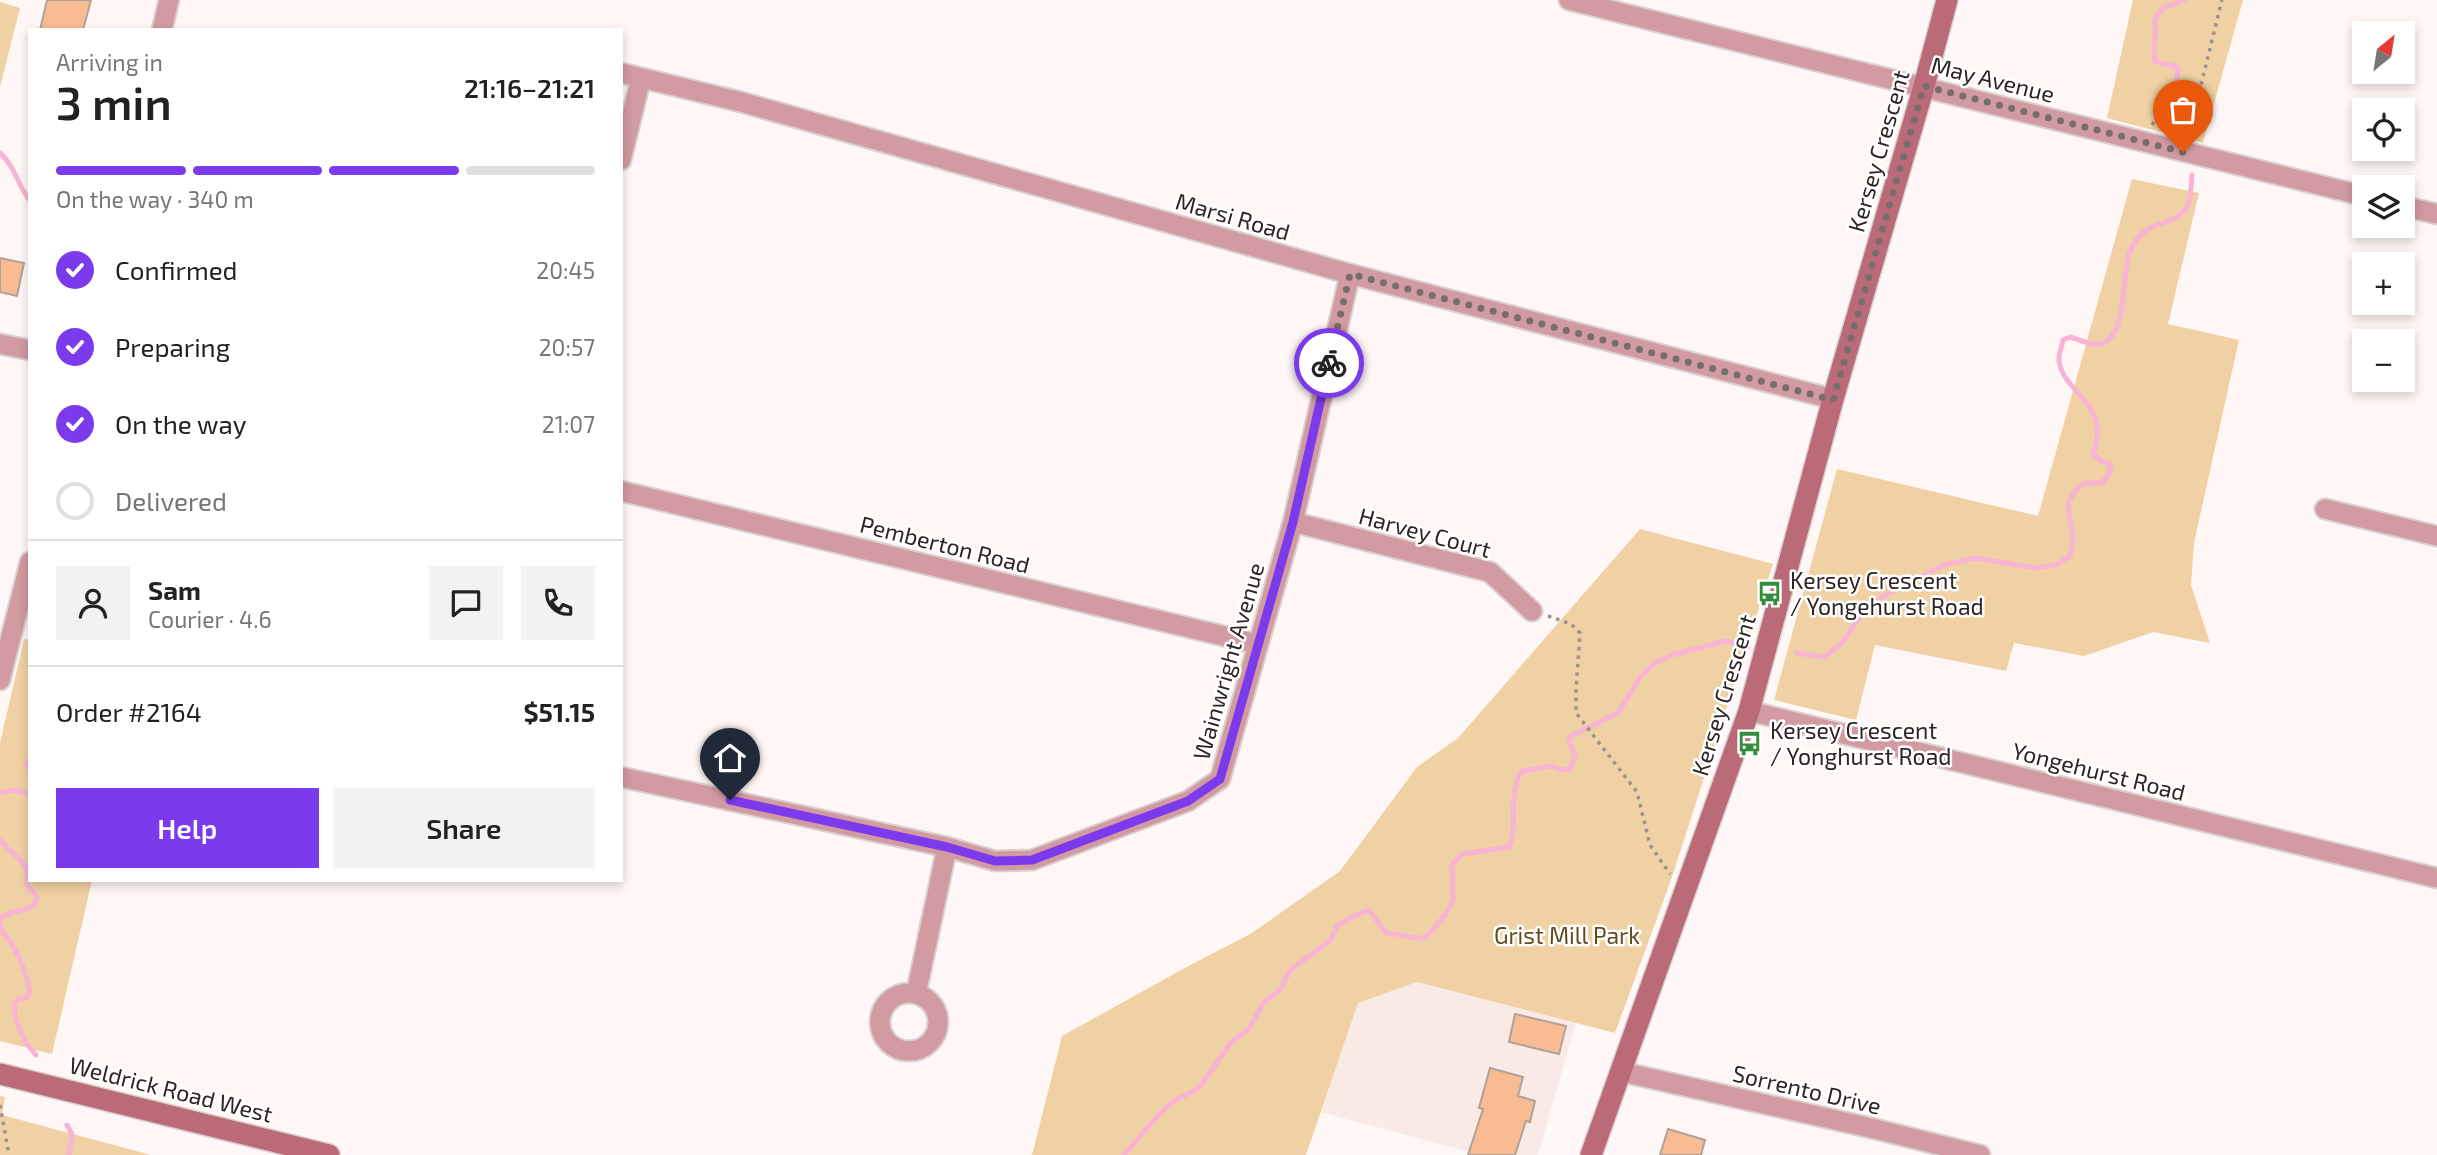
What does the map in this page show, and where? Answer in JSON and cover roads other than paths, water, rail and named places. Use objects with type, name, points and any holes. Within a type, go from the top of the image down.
[{"type":"street","points":[[162,28],[169,0]]},
{"type":"street","name":"May Avenue","points":[[1569,0],[2352,193]]},
{"type":"street","name":"Kersey Crescent","points":[[1591,1155],[1749,711],[1833,400],[1947,0]]},
{"type":"street","name":"Marsi Road","points":[[623,74],[754,106],[1350,274],[1833,400]]},
{"type":"street","points":[[623,152],[641,78]]},
{"type":"street","points":[[2415,209],[2437,214]]},
{"type":"street","name":"Wainwright Avenue","points":[[623,777],[947,847],[995,861],[1032,860],[1188,801],[1220,779],[1293,522],[1350,274]]},
{"type":"street","points":[[0,344],[28,350]]},
{"type":"street","name":"Pemberton Road","points":[[623,491],[1257,644]]},
{"type":"street","points":[[2325,509],[2437,536]]},
{"type":"street","name":"Harvey Court","points":[[1293,522],[1490,572],[1532,611]]},
{"type":"street","points":[[0,680],[28,570]]},
{"type":"street","name":"Yongehurst Road","points":[[1749,711],[2437,878]]},
{"type":"street","points":[[916,994],[947,847]]},
{"type":"street","name":"Sorrento Drive","points":[[1622,1072],[1980,1155]]},
{"type":"street","name":"Weldrick Road West","points":[[0,1074],[330,1155]]},
{"type":"waterway","points":[[2184,0],[2163,8],[2155,19],[2154,56],[2158,63],[2178,68],[2176,88],[2192,121],[2193,137]]},
{"type":"waterway","points":[[0,153],[28,198]]},
{"type":"waterway","points":[[1797,653],[1824,657],[1842,643],[1864,611],[1882,597],[1944,565],[1976,558],[2036,568],[2056,565],[2070,556],[2073,539],[2068,508],[2071,497],[2085,483],[2102,483],[2109,474],[2111,464],[2103,462],[2093,454],[2097,436],[2096,422],[2092,411],[2063,373],[2059,359],[2063,340],[2070,337],[2099,344],[2107,341],[2114,333],[2121,310],[2128,257],[2132,247],[2145,231],[2182,214],[2190,199],[2192,175]]},
{"type":"waterway","points":[[1124,1155],[1172,1102],[1199,1088],[1232,1041],[1249,1029],[1264,1002],[1279,991],[1291,969],[1330,941],[1337,926],[1369,910],[1386,933],[1425,938],[1446,914],[1453,900],[1452,865],[1462,854],[1509,847],[1515,789],[1522,771],[1552,766],[1561,770],[1570,769],[1575,755],[1569,742],[1571,736],[1618,713],[1641,676],[1655,663],[1672,655],[1726,641],[1748,647]]},
{"type":"waterway","points":[[28,762],[28,766]]},
{"type":"waterway","points":[[0,793],[15,790],[28,793]]},
{"type":"waterway","points":[[0,840],[24,864],[27,870],[27,885],[37,897],[35,905],[0,919]]},
{"type":"waterway","points":[[0,924],[19,957],[27,979],[30,992],[26,998],[19,999],[14,1004],[20,1031],[36,1055]]},
{"type":"waterway","points":[[67,1125],[72,1134],[69,1155]]},
{"type":"place","name":"Kersey Crescent / Yongehurst Road","points":[[1770,593]]},
{"type":"place","name":"Kersey Crescent / Yonghurst Road","points":[[1750,743]]},
{"type":"park label","name":"Grist Mill Park","points":[[1567,935]]}]
